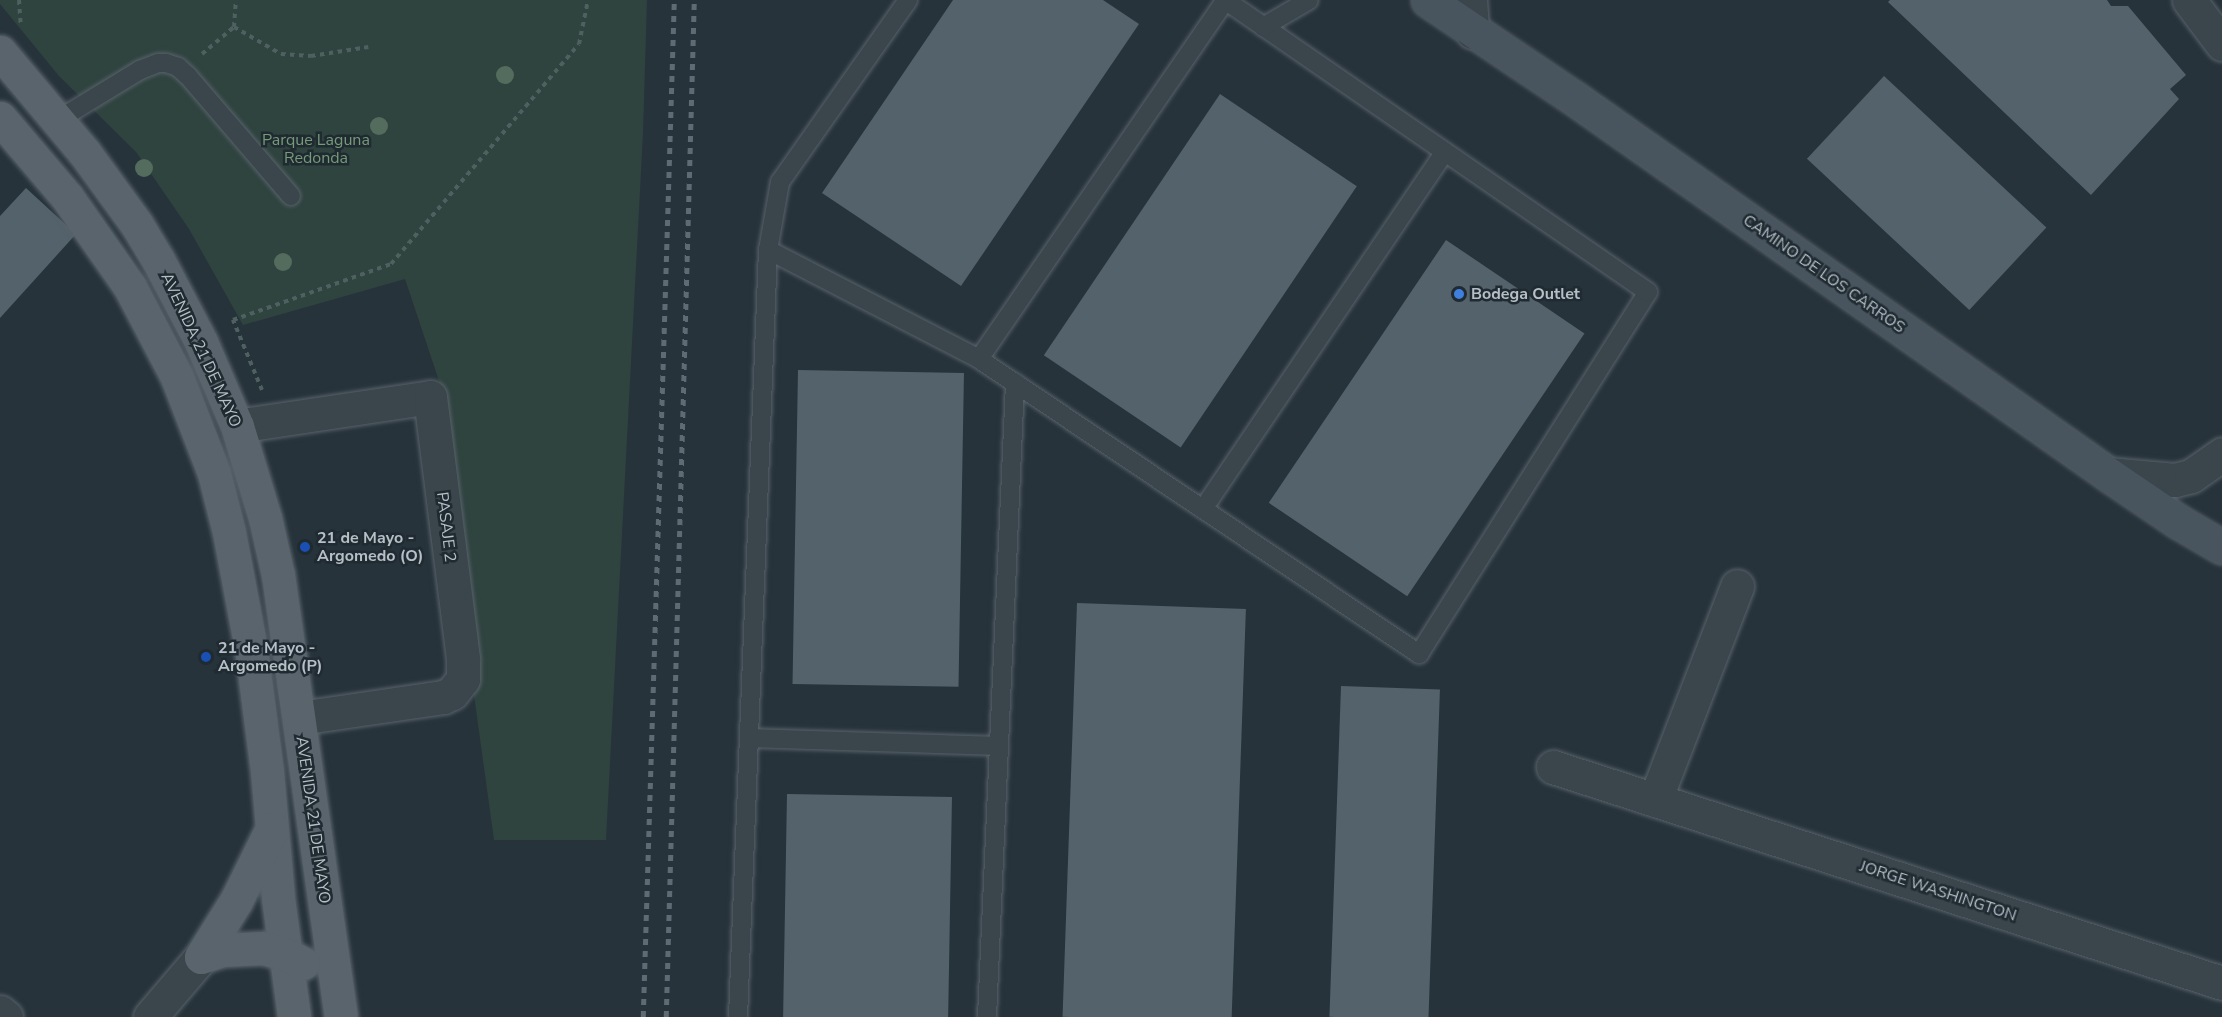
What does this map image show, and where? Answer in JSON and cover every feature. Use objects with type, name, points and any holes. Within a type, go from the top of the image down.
[{"type":"main road","name":"CAMINO DE LOS CARROS","points":[[1428,0],[1471,16],[1574,98],[2108,474],[2179,522],[2222,547]]},
{"type":"main road","name":"AVENIDA 21 DE MAYO","points":[[0,52],[113,190],[158,260],[201,342],[237,426],[262,507],[278,574],[340,1009]]},
{"type":"main road","name":"AVENIDA 21 DE MAYO","points":[[0,118],[67,197],[130,287],[158,337],[195,418],[214,473],[231,544],[251,648],[294,1017]]},
{"type":"main road","points":[[201,957],[236,901],[272,828]]},
{"type":"main road","points":[[201,957],[247,948],[285,954],[311,970],[340,1009]]},
{"type":"street","points":[[2189,0],[2222,44]]},
{"type":"street","name":"PASAJE 2","points":[[237,426],[430,397],[464,669],[459,687],[443,697],[299,718]]},
{"type":"street","points":[[2108,474],[2175,480],[2191,476],[2222,454]]},
{"type":"street","points":[[1655,800],[1737,586]]},
{"type":"street","name":"JORGE WASHINGTON","points":[[1553,767],[2222,983]]},
{"type":"street","points":[[150,1017],[201,957]]},
{"type":"street","points":[[0,1012],[6,1017]]},
{"type":"lane","points":[[738,1017],[768,250],[780,182],[908,0]]},
{"type":"lane","points":[[768,250],[979,359],[1419,654],[1648,292],[1225,0],[979,359]]},
{"type":"lane","points":[[1263,27],[1309,0]]},
{"type":"lane","points":[[58,120],[149,66],[166,63],[182,71],[291,196]]},
{"type":"lane","points":[[1203,509],[1445,152]]},
{"type":"lane","points":[[987,1017],[1015,383]]},
{"type":"lane","points":[[749,738],[999,746]]},
{"type":"path","points":[[182,71],[234,27],[236,0]]},
{"type":"path","points":[[274,421],[233,320],[391,264],[579,44],[588,0]]},
{"type":"path","points":[[234,27],[281,54],[311,56],[368,47]]},
{"type":"green space","name":"Parque Laguna Redonda","points":[[0,0],[647,0],[643,133],[606,840],[494,840],[473,688],[447,405],[405,279],[243,325],[189,229],[136,152],[59,76],[0,4]]},
{"type":"building","points":[[953,0],[1103,0],[1139,24],[961,286],[822,193]]},
{"type":"building","points":[[1890,0],[2107,0],[2111,6],[2128,6],[2186,75],[2170,89],[2179,99],[2091,195],[1888,2]]},
{"type":"building","points":[[1884,76],[2046,227],[1969,310],[1807,159]]},
{"type":"building","points":[[1220,94],[1357,186],[1181,447],[1044,355]]},
{"type":"building","points":[[26,188],[76,234],[0,318],[0,216]]},
{"type":"building","points":[[1446,240],[1584,333],[1407,596],[1269,503]]},
{"type":"building","points":[[798,370],[964,373],[958,687],[793,684]]},
{"type":"building","points":[[1077,603],[1246,609],[1232,1017],[1063,1017]]},
{"type":"building","points":[[1341,686],[1440,689],[1429,1017],[1329,1017]]},
{"type":"building","points":[[787,794],[952,797],[948,1017],[783,1017]]},
{"type":"railway","points":[[643,1017],[674,0]]},
{"type":"railway","points":[[666,1017],[694,0]]},
{"type":"place","name":"Bodega Outlet","points":[[1459,294]]},
{"type":"place","name":"21 de Mayo - Argomedo (O)","points":[[305,547]]},
{"type":"place","name":"21 de Mayo - Argomedo (P)","points":[[206,657]]}]
